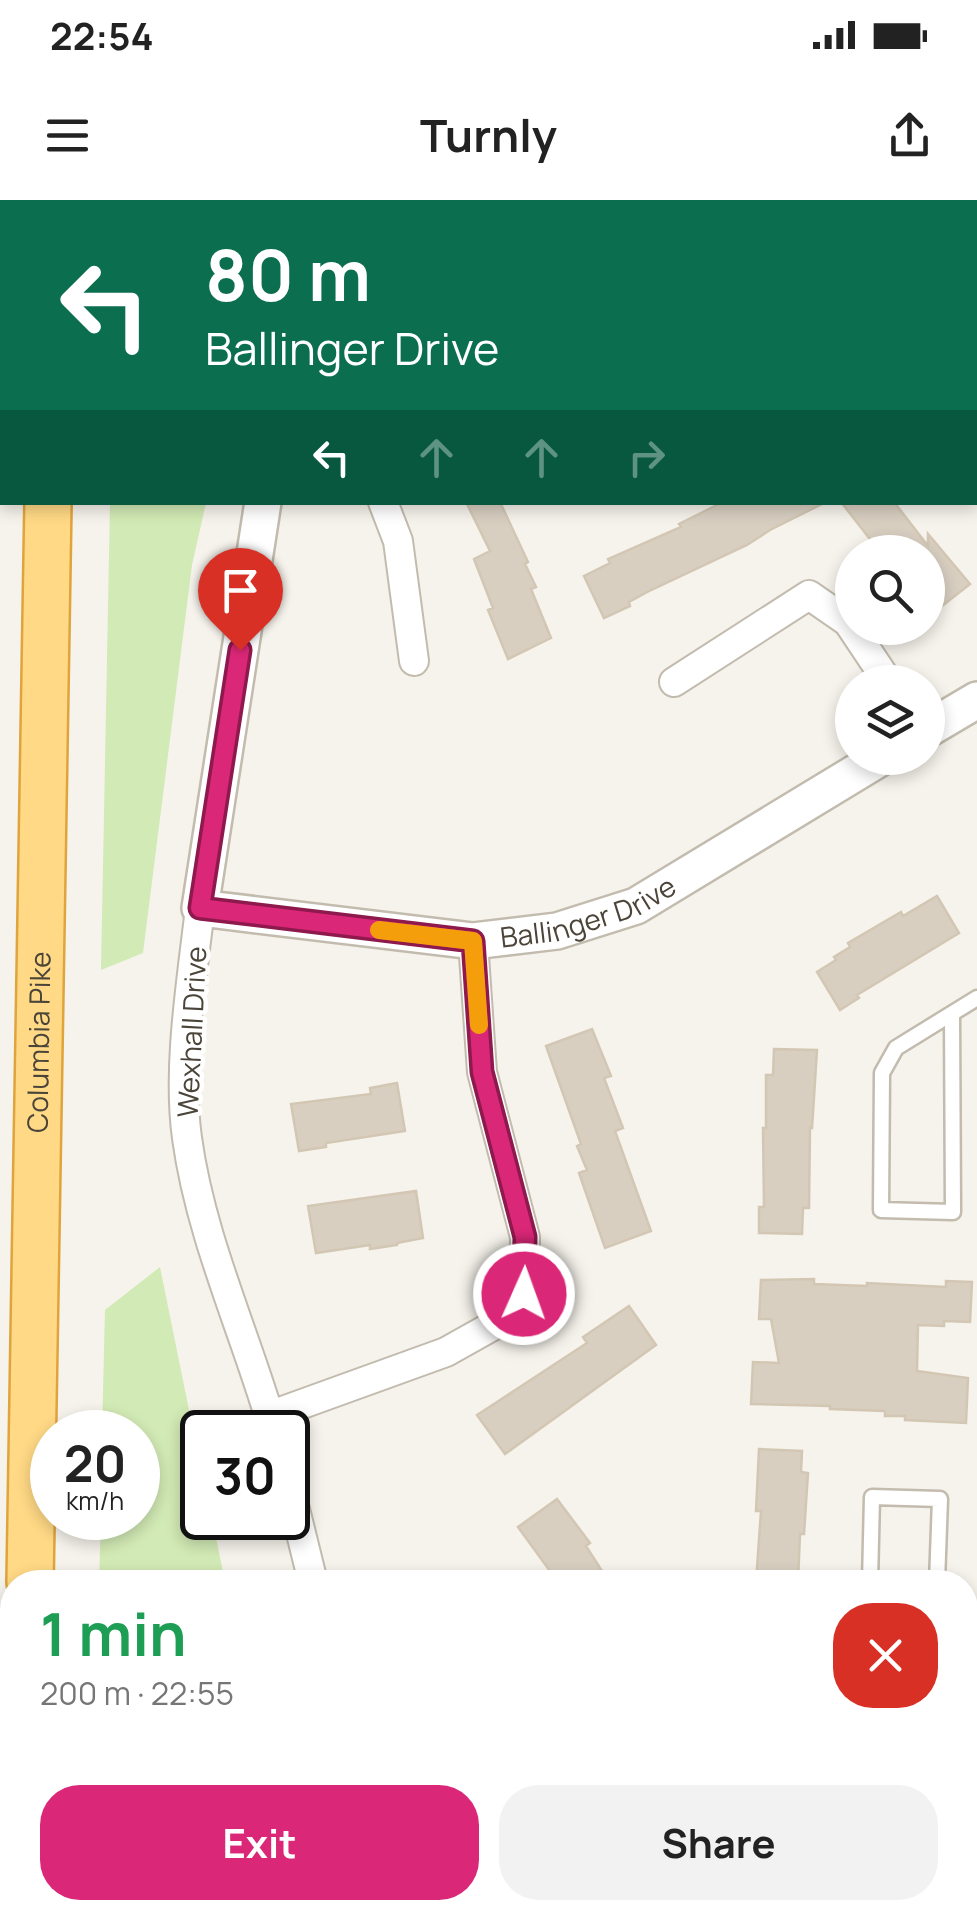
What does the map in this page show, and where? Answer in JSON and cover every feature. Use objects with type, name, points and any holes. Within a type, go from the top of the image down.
[{"type":"highway","name":"Columbia Pike","points":[[30,1570],[48,505]]},
{"type":"street","name":"Wexhall Drive","points":[[262,505],[200,908],[186,1031],[186,1134],[202,1220],[266,1410]]},
{"type":"street","points":[[384,505],[398,541],[414,661]]},
{"type":"street","points":[[674,682],[810,595],[848,622],[877,665]]},
{"type":"street","points":[[945,719],[977,700]]},
{"type":"street","name":"Ballinger Drive","points":[[200,908],[473,941],[557,931],[636,906],[852,775]]},
{"type":"street","points":[[305,1410],[446,1352],[496,1324],[524,1294],[525,1237],[482,1072],[473,941]]},
{"type":"street","points":[[303,1540],[311,1570]]},
{"type":"lane","points":[[952,1014],[953,1212],[880,1210],[882,1074],[896,1048],[977,998]]},
{"type":"lane","points":[[870,1570],[872,1497],[940,1499],[937,1570]]},
{"type":"green space","points":[[110,505],[206,505],[192,565],[143,953],[101,970]]},
{"type":"green space","points":[[160,1267],[189,1410],[180,1410],[180,1540],[216,1540],[223,1570],[99,1570],[100,1540],[160,1540],[160,1410],[103,1410],[105,1310]]},
{"type":"building","points":[[467,505],[501,505],[528,562],[525,564],[536,587],[531,589],[551,638],[508,659],[488,610],[493,608],[474,559],[490,551]]},
{"type":"building","points":[[717,505],[820,505],[651,590],[604,618],[584,576],[610,563],[608,559],[681,527],[679,524]]},
{"type":"building","points":[[843,505],[896,505],[920,535],[867,535]]},
{"type":"building","points":[[945,554],[970,584],[945,604]]},
{"type":"building","points":[[937,896],[959,933],[857,995],[859,998],[840,1010],[817,972],[850,947],[848,943]]},
{"type":"building","points":[[592,1029],[611,1076],[604,1078],[623,1128],[615,1131],[651,1231],[605,1248],[579,1173],[587,1170],[577,1146],[581,1144],[546,1046]]},
{"type":"building","points":[[774,1049],[817,1050],[810,1128],[809,1208],[803,1208],[802,1234],[759,1233],[759,1207],[764,1207],[766,1075],[773,1075]]},
{"type":"building","points":[[397,1083],[405,1131],[299,1151],[291,1104],[371,1094],[370,1088]]},
{"type":"building","points":[[416,1191],[423,1238],[370,1249],[370,1245],[316,1253],[308,1206]]},
{"type":"building","points":[[814,1279],[814,1284],[867,1286],[946,1287],[946,1281],[972,1282],[970,1322],[918,1325],[917,1371],[968,1378],[966,1423],[905,1420],[905,1416],[885,1416],[885,1411],[830,1406],[751,1404],[753,1362],[779,1363],[771,1319],[759,1319],[761,1280]]},
{"type":"building","points":[[629,1306],[656,1345],[505,1454],[477,1415],[587,1343],[583,1337]]},
{"type":"building","points":[[759,1449],[802,1451],[801,1472],[808,1473],[798,1570],[757,1570],[761,1511],[756,1511]]},
{"type":"building","points":[[557,1499],[590,1543],[586,1546],[601,1570],[549,1570],[518,1527]]},
{"type":"slow traffic","points":[[379,930],[473,941],[479,1025]]},
{"type":"route","points":[[240,650],[200,908],[473,941],[482,1072],[525,1237],[524,1294]]}]
